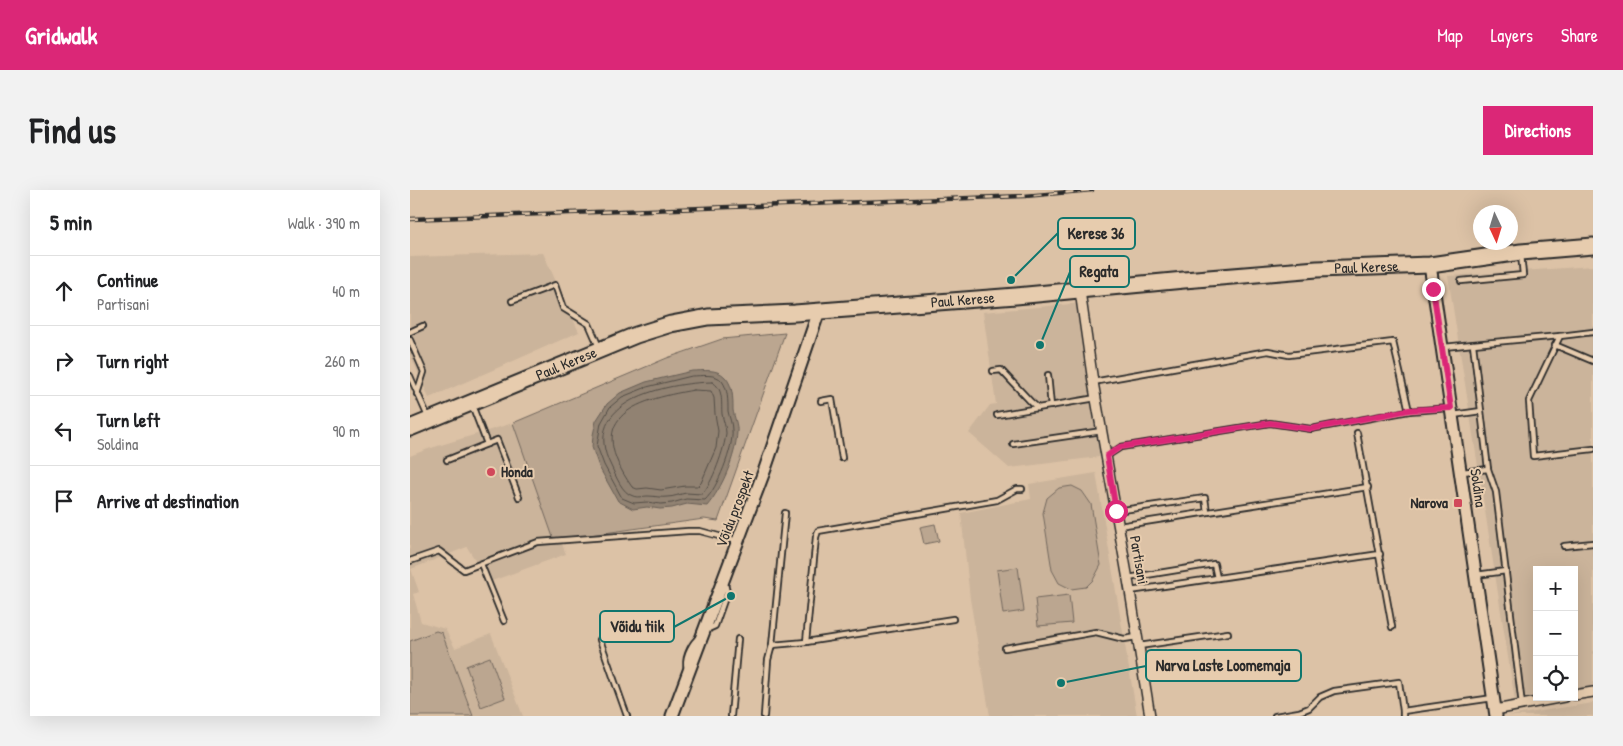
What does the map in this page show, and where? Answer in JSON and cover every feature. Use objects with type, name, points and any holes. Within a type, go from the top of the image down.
[{"type":"highway","name":"Paul Kerese","points":[[410,428],[636,335],[671,324],[708,317],[819,311],[1080,291],[1184,280],[1318,270],[1430,264],[1521,252],[1593,246]]},
{"type":"street","name":"Soldina","points":[[1430,264],[1495,713]]},
{"type":"street","name":"Partisani","points":[[1080,291],[1093,382],[1103,431],[1150,716]]},
{"type":"street","name":"Võidu prospekt","points":[[672,716],[765,469],[819,311]]},
{"type":"street","points":[[1578,695],[1593,692]]},
{"type":"street","points":[[1495,713],[1543,701]]},
{"type":"lane","points":[[1461,281],[1523,275],[1521,252]]},
{"type":"lane","points":[[512,301],[555,286],[563,308],[589,324],[600,349]]},
{"type":"lane","points":[[410,332],[423,326]]},
{"type":"lane","points":[[1442,347],[1593,332]]},
{"type":"lane","points":[[1560,336],[1529,401],[1533,456],[1593,449]]},
{"type":"lane","points":[[410,340],[424,372],[416,394]]},
{"type":"lane","points":[[1093,382],[1268,350],[1289,355],[1393,342],[1409,410]]},
{"type":"lane","points":[[1473,344],[1488,469],[1496,492],[1522,705]]},
{"type":"lane","points":[[1555,345],[1593,361]]},
{"type":"lane","points":[[993,372],[1001,370],[1004,372],[1038,408]]},
{"type":"lane","points":[[1048,375],[1051,406]]},
{"type":"lane","points":[[410,376],[416,394],[429,420]]},
{"type":"lane","points":[[998,415],[1096,398]]},
{"type":"lane","points":[[821,401],[832,399],[842,458]]},
{"type":"lane","points":[[471,402],[487,444]]},
{"type":"lane","points":[[1107,456],[1120,447],[1270,423],[1311,429],[1409,410],[1481,411]]},
{"type":"lane","points":[[1013,444],[1103,431]]},
{"type":"lane","points":[[1357,433],[1392,627]]},
{"type":"lane","points":[[448,460],[497,440],[520,497]]},
{"type":"lane","points":[[1460,473],[1488,469]]},
{"type":"lane","points":[[1119,526],[1368,487]]},
{"type":"lane","points":[[806,642],[818,531],[997,500],[1017,489],[1022,489]]},
{"type":"lane","points":[[1116,511],[1205,498],[1207,512]]},
{"type":"lane","points":[[764,716],[768,660],[772,645],[785,513]]},
{"type":"lane","points":[[410,561],[440,551],[464,570],[538,542],[700,531],[738,542]]},
{"type":"lane","points":[[1564,546],[1593,543]]},
{"type":"lane","points":[[1130,591],[1380,554]]},
{"type":"lane","points":[[481,564],[504,621]]},
{"type":"lane","points":[[1128,578],[1214,564],[1217,578]]},
{"type":"lane","points":[[1475,575],[1506,571]]},
{"type":"lane","points":[[772,645],[806,642],[953,619]]},
{"type":"lane","points":[[627,716],[600,640],[632,627]]},
{"type":"lane","points":[[1005,648],[1096,632],[1138,641],[1228,633]]},
{"type":"lane","points":[[731,716],[738,638]]},
{"type":"lane","points":[[1275,716],[1309,708],[1320,697],[1334,691],[1399,682],[1403,714],[1493,698]]},
{"type":"shaded area","points":[[543,253],[579,332],[429,398],[410,354],[410,257]]},
{"type":"shaded area","points":[[1593,266],[1593,687],[1578,690],[1578,566],[1533,566],[1533,698],[1515,701],[1448,276]]},
{"type":"shaded area","points":[[1082,303],[1107,456],[1009,468],[969,433],[990,405],[996,404],[983,312]]},
{"type":"shaded area","points":[[785,333],[718,521],[704,519],[554,540],[513,423],[667,358],[722,339]]},
{"type":"shaded area","points":[[513,423],[566,554],[489,582],[467,547],[411,569],[419,592],[413,594],[421,622],[445,629],[455,648],[491,634],[523,716],[410,716],[410,456]]},
{"type":"shaded area","points":[[1096,473],[1137,716],[990,716],[970,599],[961,513],[1031,499],[1029,484]]},
{"type":"shaded area","points":[[1072,486],[1082,491],[1091,504],[1101,565],[1093,580],[1086,587],[1071,589],[1059,583],[1052,570],[1043,513],[1047,498],[1059,488]]},
{"type":"shaded area","points":[[935,524],[939,541],[924,544],[920,527]]},
{"type":"shaded area","points":[[1018,567],[1024,611],[1003,614],[997,570]]},
{"type":"shaded area","points":[[1069,595],[1072,623],[1038,626],[1035,599]]},
{"type":"shaded area","points":[[436,631],[442,633],[473,716],[410,716],[410,641]]},
{"type":"shaded area","points":[[490,657],[505,698],[481,707],[466,666]]},
{"type":"shaded area","points":[[1593,703],[1593,716],[1508,716]]},
{"type":"water","points":[[692,371],[718,372],[730,384],[737,429],[734,451],[727,471],[713,499],[707,506],[687,504],[672,508],[647,507],[633,509],[618,501],[599,467],[592,447],[596,421],[607,404],[620,393],[646,382]]},
{"type":"railway","points":[[410,219],[1025,196],[1092,190]]},
{"type":"place","name":"Kerese 36","points":[[1011,280]]},
{"type":"place","name":"Regata","points":[[1040,345]]},
{"type":"place","name":"Honda","points":[[491,472]]},
{"type":"place","name":"Narova","points":[[1458,503]]},
{"type":"place","name":"Võidu tiik","points":[[731,596]]},
{"type":"place","name":"Narva Laste Loomemaja","points":[[1061,683]]},
{"type":"route","points":[[1116,511],[1107,456],[1120,447],[1270,423],[1311,429],[1409,410],[1451,408],[1433,289]]}]
